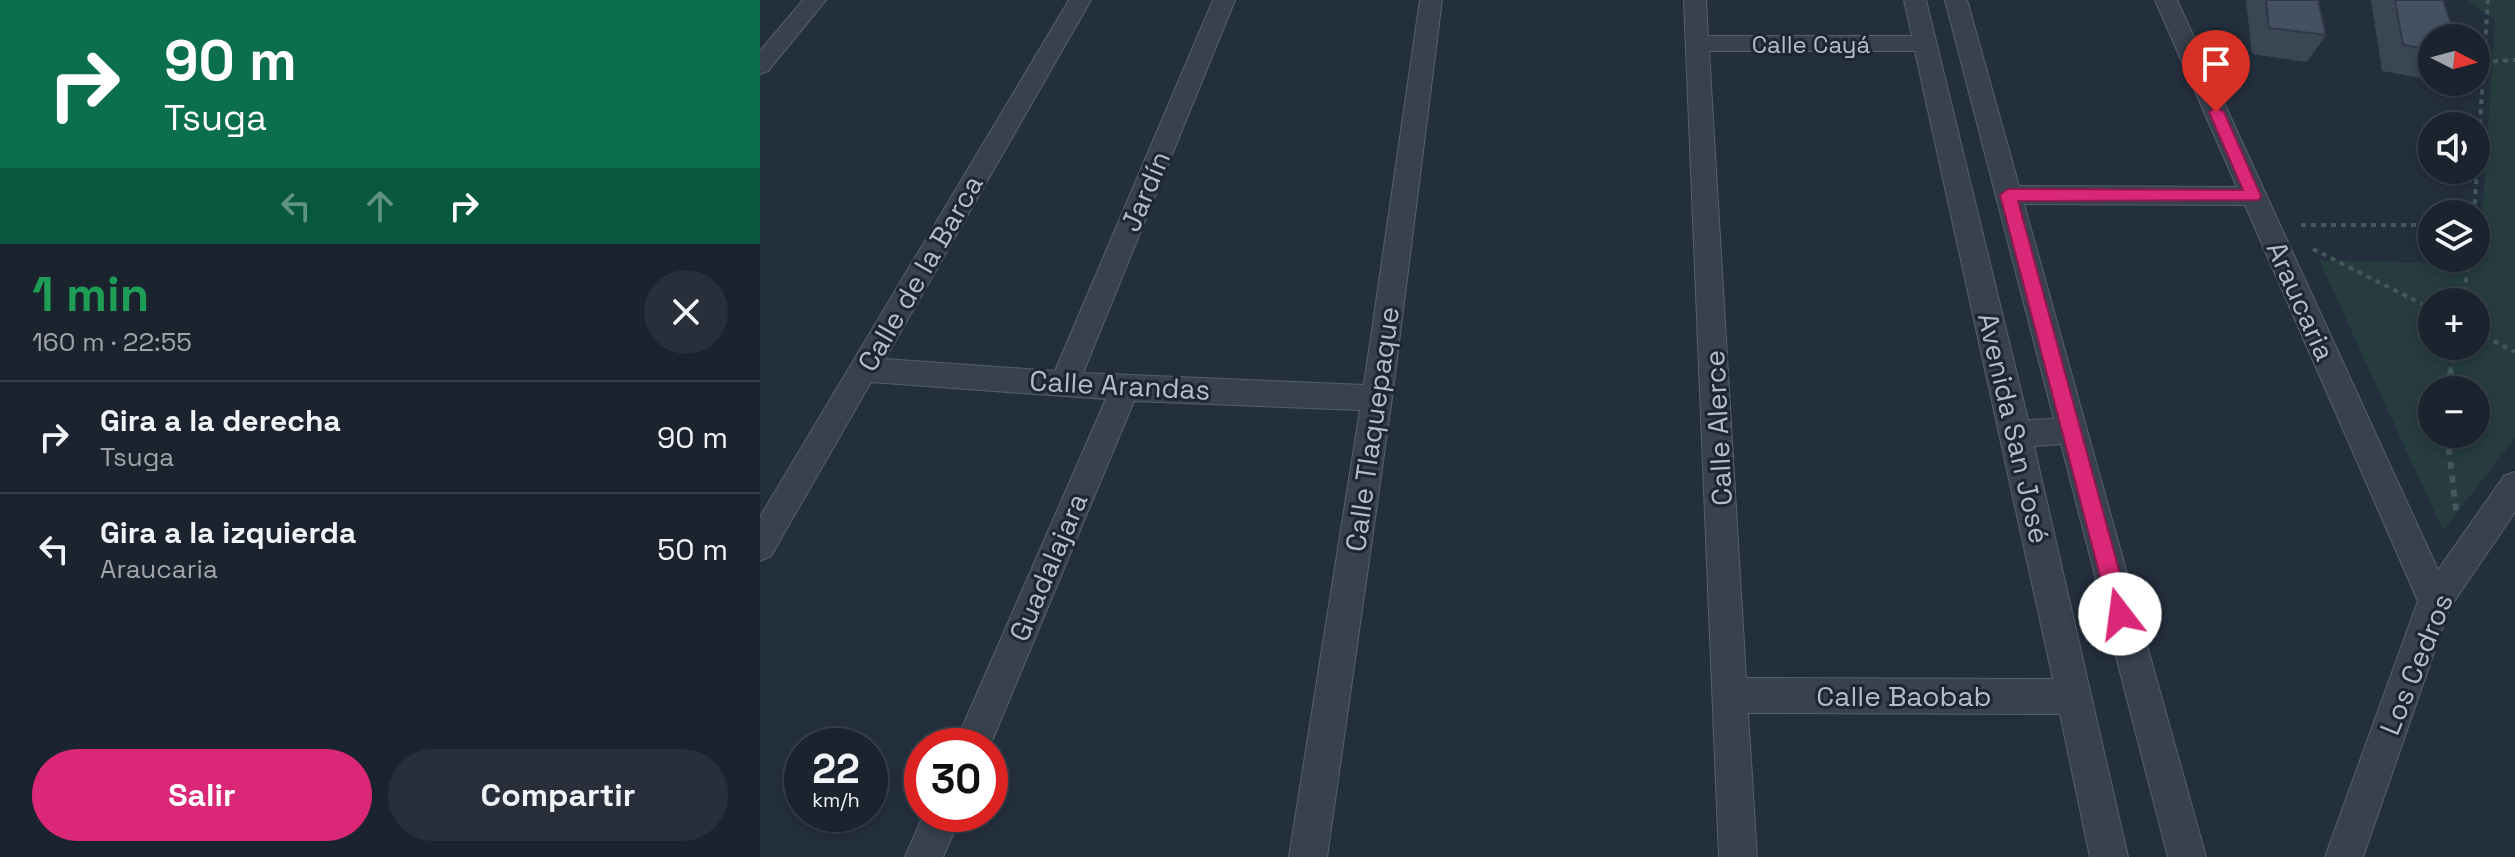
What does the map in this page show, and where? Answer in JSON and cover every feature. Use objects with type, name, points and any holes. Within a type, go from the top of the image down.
[{"type":"street","points":[[760,66],[815,0]]},
{"type":"street","name":"Calle de la Barca","points":[[760,546],[1080,0]]},
{"type":"street","name":"Jardín","points":[[1065,382],[1224,0]]},
{"type":"street","name":"Calle Tlaquepaque","points":[[1308,857],[1377,398],[1431,0]]},
{"type":"street","name":"Calle Alerce","points":[[1695,0],[1738,857]]},
{"type":"street","name":"Avenida San José","points":[[1915,0],[2016,434],[2109,857]]},
{"type":"street","name":"Avenida San José","points":[[1956,0],[2187,857]]},
{"type":"street","name":"Araucaria","points":[[2166,0],[2435,601]]},
{"type":"street","name":"Calle Cayá","points":[[1697,43],[1925,44]]},
{"type":"street","points":[[2008,195],[2254,196]]},
{"type":"street","name":"Calle Arandas","points":[[864,370],[1125,388],[1377,398]]},
{"type":"street","name":"Guadalajara","points":[[980,728],[1125,388]]},
{"type":"street","points":[[2016,434],[2070,431]]},
{"type":"street","name":"Los Cedros","points":[[2344,857],[2435,601],[2515,486]]},
{"type":"street","name":"Calle Baobab","points":[[1732,695],[2075,697]]},
{"type":"street","points":[[924,857],[935,832]]},
{"type":"path","points":[[2486,24],[2488,0]]},
{"type":"path","points":[[2490,62],[2515,60]]},
{"type":"path","points":[[2475,200],[2481,96]]},
{"type":"path","points":[[2267,225],[2418,225]]},
{"type":"path","points":[[2267,225],[2418,302]]},
{"type":"path","points":[[2490,339],[2515,352]]},
{"type":"path","points":[[2449,448],[2462,563]]},
{"type":"green space","points":[[2464,0],[2515,0],[2515,438],[2443,531],[2319,260],[2418,262],[2418,272],[2490,272],[2490,200],[2483,200],[2484,184],[2490,184],[2489,112],[2495,20]]},
{"type":"building","points":[[2266,0],[2318,0],[2326,35],[2269,28]]},
{"type":"building","points":[[2395,0],[2443,0],[2451,24],[2418,24],[2418,48],[2403,45]]},
{"type":"route","points":[[2120,614],[2008,195],[2254,196],[2216,112]]}]
